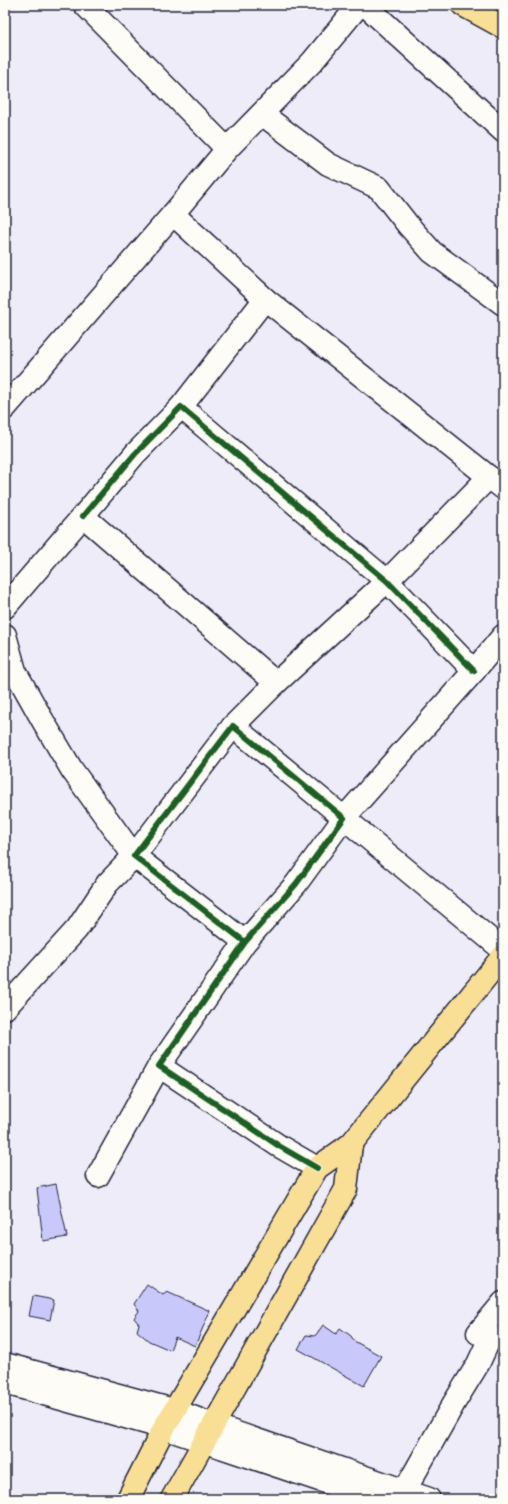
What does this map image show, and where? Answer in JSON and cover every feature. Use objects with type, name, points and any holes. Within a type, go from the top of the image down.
[{"type":"main road","points":[[463,5],[503,27]]},
{"type":"main road","points":[[128,1499],[169,1419],[317,1168],[351,1144],[503,956]]},
{"type":"main road","points":[[172,1499],[346,1189],[351,1144]]},
{"type":"street","points":[[85,5],[227,149]]},
{"type":"street","points":[[5,408],[174,214],[227,149],[312,62],[359,5]]},
{"type":"street","points":[[365,5],[503,131]]},
{"type":"street","points":[[262,114],[328,164],[379,188],[408,225],[432,252],[503,304]]},
{"type":"street","points":[[5,1008],[77,929],[107,884],[134,856],[233,726],[276,683],[496,482],[264,300],[174,214]]},
{"type":"street","points":[[5,607],[135,454],[181,407],[264,300]]},
{"type":"street","points":[[181,407],[387,581],[474,671]]},
{"type":"street","points":[[83,516],[276,683]]},
{"type":"street","points":[[5,636],[15,671],[72,770],[134,856],[245,942]]},
{"type":"street","points":[[98,1176],[159,1066],[245,942],[296,884],[344,818],[503,636]]},
{"type":"street","points":[[233,726],[503,950]]},
{"type":"street","points":[[159,1066],[273,1142],[317,1168]]},
{"type":"street","points":[[402,1495],[454,1403],[497,1337],[478,1334],[503,1303]]},
{"type":"street","points":[[5,1364],[169,1419],[376,1499]]},
{"type":"street","points":[[5,1383],[169,1419]]},
{"type":"street","points":[[209,1434],[402,1495],[428,1499]]},
{"type":"building","points":[[56,1184],[67,1237],[43,1241],[37,1188]]},
{"type":"building","points":[[147,1284],[163,1295],[167,1292],[210,1311],[195,1346],[175,1337],[170,1350],[149,1341],[137,1331],[139,1324],[134,1318],[139,1311],[134,1304]]},
{"type":"building","points":[[33,1296],[54,1300],[50,1320],[29,1316]]},
{"type":"building","points":[[323,1325],[336,1334],[340,1328],[351,1336],[354,1341],[381,1356],[364,1386],[298,1349],[306,1335],[315,1336]]},
{"type":"cycle path","points":[[83,516],[135,454],[181,407],[387,581],[474,671]]},
{"type":"cycle path","points":[[245,942],[296,884],[344,818],[233,726],[134,856],[245,942],[159,1066],[279,1146],[317,1168]]}]
